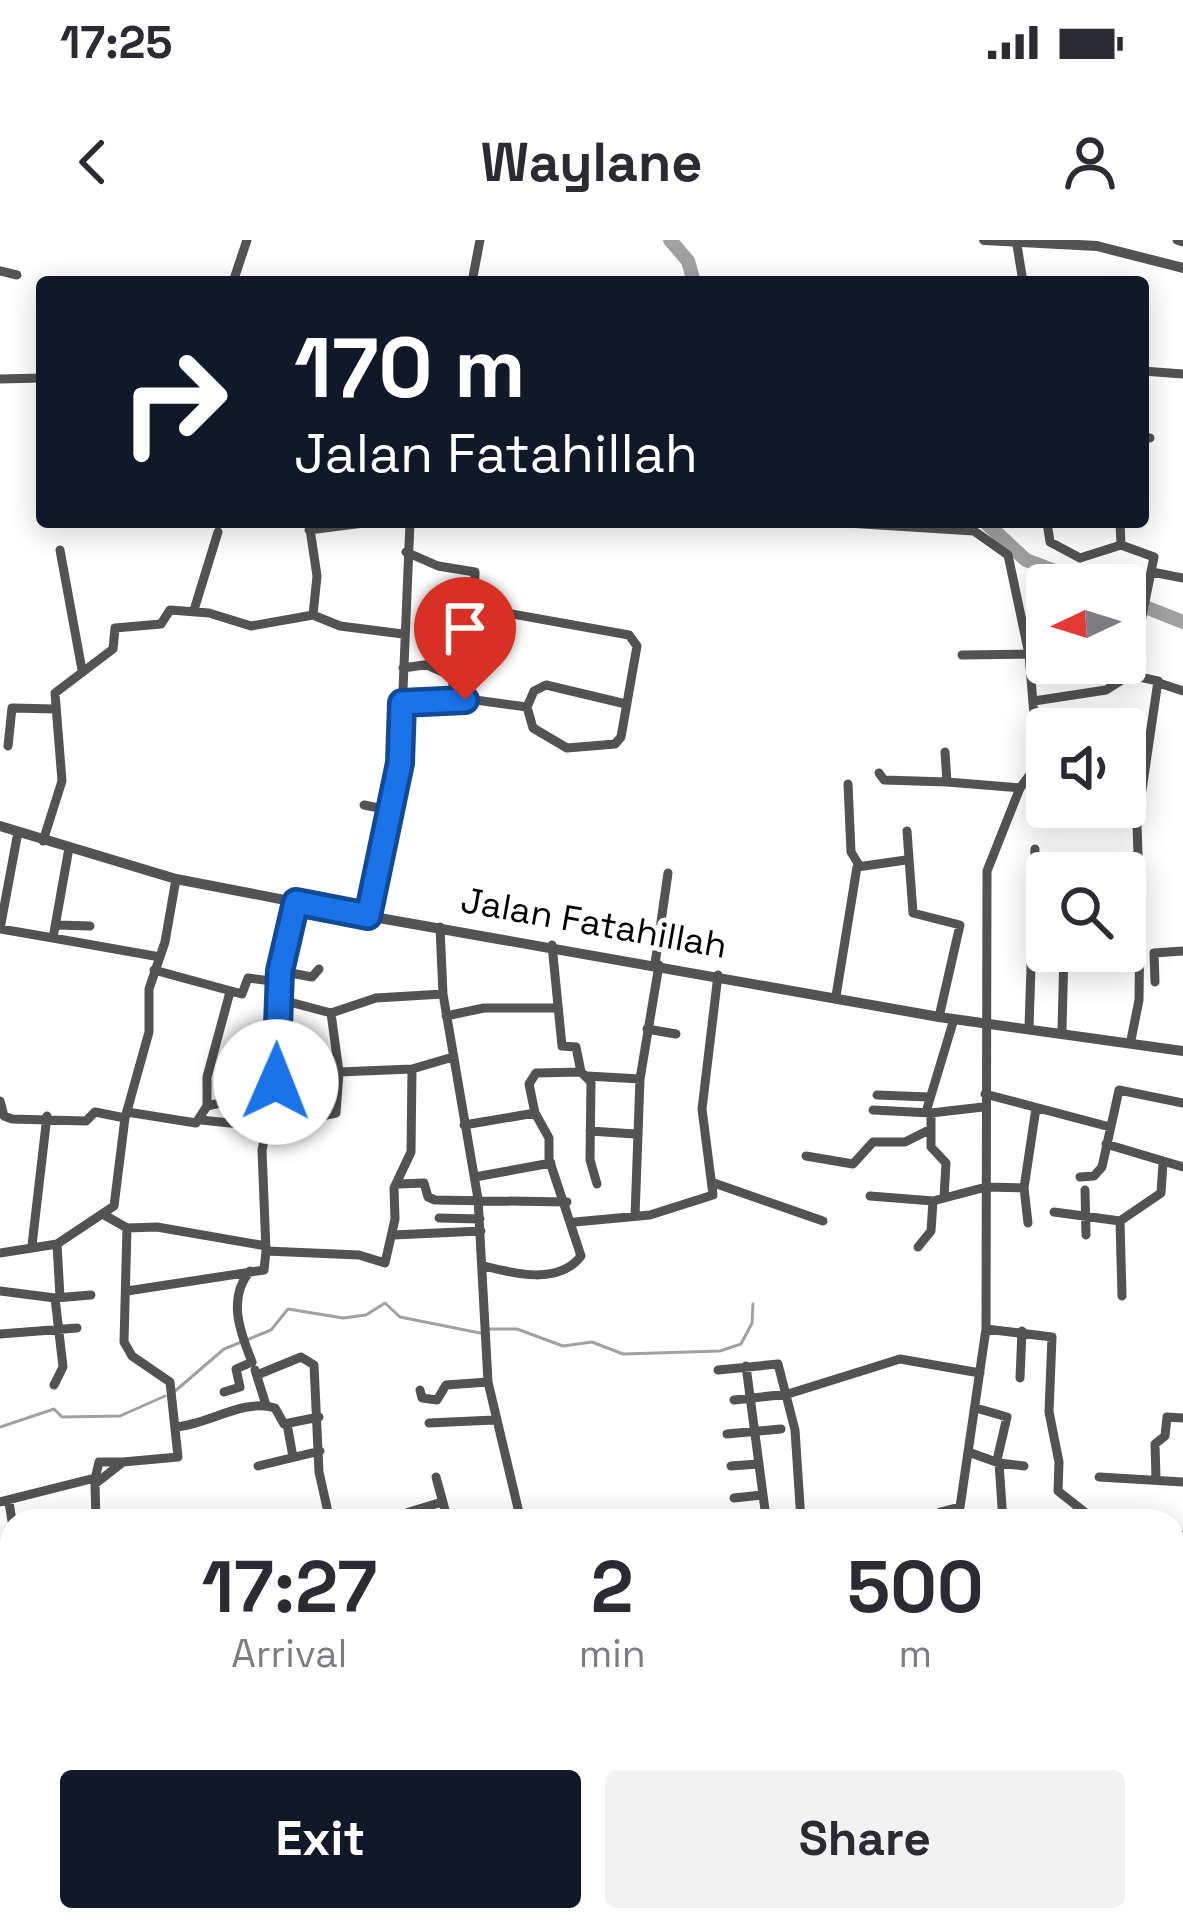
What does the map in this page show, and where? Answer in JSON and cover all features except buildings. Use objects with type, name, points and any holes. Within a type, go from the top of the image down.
[{"type":"street","points":[[235,276],[247,240]]},
{"type":"street","points":[[473,276],[480,240]]},
{"type":"street","points":[[984,240],[1125,246],[1183,268]]},
{"type":"street","points":[[1017,245],[1022,276]]},
{"type":"street","points":[[0,271],[17,275]]},
{"type":"street","points":[[1149,371],[1183,374]]},
{"type":"street","points":[[0,379],[36,378]]},
{"type":"street","points":[[309,528],[317,576],[313,615]]},
{"type":"street","points":[[368,916],[400,763],[409,528]]},
{"type":"street","points":[[906,528],[982,534],[1014,566],[1026,639]]},
{"type":"street","points":[[1048,528],[1050,542],[1080,558],[1121,545],[1154,557],[1146,594]]},
{"type":"street","points":[[1120,528],[1121,545]]},
{"type":"street","points":[[194,610],[218,532]]},
{"type":"street","points":[[61,550],[82,670]]},
{"type":"street","points":[[403,668],[429,666],[459,654],[474,610],[475,572],[438,566],[406,552]]},
{"type":"street","points":[[1152,572],[1183,578]]},
{"type":"street","points":[[44,841],[62,781],[56,693],[113,649],[115,628],[156,625],[165,622],[170,610],[194,610],[266,626],[313,615],[340,626],[403,634]]},
{"type":"street","points":[[474,610],[632,637],[637,646],[626,704],[618,743],[577,749],[538,734],[527,706],[533,691],[546,685],[626,704]]},
{"type":"street","points":[[962,655],[1026,654]]},
{"type":"street","points":[[429,666],[451,676],[457,702]]},
{"type":"street","points":[[1146,679],[1183,691]]},
{"type":"street","points":[[1138,852],[1137,824],[1159,683]]},
{"type":"street","points":[[958,1509],[971,1454],[986,1329],[987,871],[994,843],[1039,760],[1032,684]]},
{"type":"street","points":[[1034,701],[1106,690],[1116,684]]},
{"type":"street","points":[[402,703],[527,706]]},
{"type":"street","points":[[8,746],[12,708],[55,709]]},
{"type":"street","points":[[945,752],[947,782]]},
{"type":"street","points":[[879,772],[884,780],[1020,788]]},
{"type":"street","points":[[836,996],[859,866],[851,852],[848,784]]},
{"type":"street","points":[[364,806],[389,810]]},
{"type":"street","name":"Jalan Fatahillah","points":[[0,826],[176,879],[368,916],[718,974],[939,1017],[1062,1030],[1183,1051]]},
{"type":"street","points":[[907,831],[913,913],[960,923],[939,1017]]},
{"type":"street","points":[[19,832],[1,929],[160,957]]},
{"type":"street","points":[[53,938],[69,848]]},
{"type":"street","points":[[1036,848],[1036,852]]},
{"type":"street","points":[[859,866],[906,860]]},
{"type":"street","points":[[634,1216],[640,1079],[668,873]]},
{"type":"street","points":[[0,1252],[57,1244],[106,1216],[114,1206],[126,1115],[149,1032],[148,994],[176,879]]},
{"type":"street","points":[[127,1291],[267,1269],[262,1159],[277,1071],[280,977],[296,902]]},
{"type":"street","points":[[58,925],[90,926]]},
{"type":"street","points":[[440,927],[446,1016],[478,1199],[488,1382],[518,1509]]},
{"type":"street","points":[[552,945],[562,1046],[555,1071]]},
{"type":"street","points":[[1155,982],[1154,953],[1183,951]]},
{"type":"street","points":[[154,970],[244,994],[248,978],[312,977],[319,969]]},
{"type":"street","points":[[1028,1027],[1034,972]]},
{"type":"street","points":[[1062,1030],[1063,972]]},
{"type":"street","points":[[1131,1040],[1139,972]]},
{"type":"street","points":[[575,1222],[634,1216],[710,1196],[714,1184],[702,1109],[718,974]]},
{"type":"street","points":[[201,1120],[207,1106],[207,1077],[230,992]]},
{"type":"street","points":[[278,999],[331,1013],[376,998],[443,994]]},
{"type":"street","points":[[446,1016],[484,1008],[557,1008]]},
{"type":"street","points":[[0,1101],[4,1119],[89,1120],[95,1112],[269,1127],[332,1116],[339,1072],[331,1013]]},
{"type":"street","points":[[918,1246],[931,1232],[946,1163],[931,1147],[928,1113],[954,1019]]},
{"type":"street","points":[[647,1029],[676,1034]]},
{"type":"street","points":[[562,1046],[576,1047],[584,1074],[590,1160],[598,1184]]},
{"type":"street","points":[[277,1071],[412,1069],[453,1057]]},
{"type":"street","points":[[106,1216],[127,1228],[157,1227],[266,1249],[358,1255],[385,1263],[393,1235],[394,1192],[411,1152],[412,1069]]},
{"type":"street","points":[[484,1266],[523,1276],[573,1266],[581,1256],[575,1222],[551,1163],[549,1138],[535,1113],[529,1084],[541,1071],[640,1079]]},
{"type":"street","points":[[1080,1177],[1100,1170],[1121,1088],[1183,1102]]},
{"type":"street","points":[[207,1106],[252,1092],[275,1091]]},
{"type":"street","points":[[985,1094],[1110,1127]]},
{"type":"street","points":[[877,1095],[929,1097]]},
{"type":"street","points":[[873,1110],[928,1113],[983,1107]]},
{"type":"street","points":[[1028,1222],[1024,1188],[1036,1108]]},
{"type":"street","points":[[464,1125],[535,1113]]},
{"type":"street","points":[[32,1245],[47,1116]]},
{"type":"street","points":[[806,1156],[853,1164],[873,1142],[905,1142],[931,1130]]},
{"type":"street","points":[[590,1131],[635,1134]]},
{"type":"street","points":[[1106,1144],[1183,1167]]},
{"type":"street","points":[[475,1177],[551,1163]]},
{"type":"street","points":[[1054,1212],[1120,1221],[1161,1193],[1163,1163]]},
{"type":"street","points":[[405,1167],[421,1174],[430,1198],[567,1202]]},
{"type":"street","points":[[399,1184],[424,1183]]},
{"type":"street","points":[[714,1184],[824,1221]]},
{"type":"street","points":[[870,1196],[938,1199],[986,1187],[1024,1188]]},
{"type":"street","points":[[1084,1190],[1086,1235]]},
{"type":"street","points":[[439,1218],[480,1225]]},
{"type":"street","points":[[1120,1221],[1122,1296]]},
{"type":"street","points":[[393,1235],[480,1225]]},
{"type":"street","points":[[4,1502],[51,1492],[69,1481],[95,1481],[123,1462],[178,1460],[172,1392],[126,1349],[127,1228]]},
{"type":"street","points":[[54,1385],[63,1367],[57,1244]]},
{"type":"street","points":[[250,1271],[241,1282],[236,1309],[266,1405],[287,1424],[292,1457]]},
{"type":"street","points":[[0,1291],[57,1298],[91,1295]]},
{"type":"street","points":[[0,1334],[77,1328]]},
{"type":"street","points":[[986,1329],[1052,1337],[1049,1423],[1059,1462],[1058,1491],[1081,1509]]},
{"type":"street","points":[[1020,1378],[1022,1331]]},
{"type":"street","points":[[257,1375],[308,1356],[314,1365],[320,1481],[327,1509]]},
{"type":"street","points":[[734,1400],[788,1394],[900,1359],[980,1373]]},
{"type":"street","points":[[238,1410],[229,1391],[241,1384],[236,1370],[252,1362]]},
{"type":"street","points":[[718,1370],[778,1364],[788,1394],[800,1509]]},
{"type":"street","points":[[746,1366],[765,1509]]},
{"type":"street","points":[[420,1390],[422,1398],[437,1400],[446,1385],[488,1382]]},
{"type":"street","points":[[176,1427],[206,1425],[238,1410],[266,1405]]},
{"type":"street","points":[[976,1408],[1007,1417],[998,1461],[1002,1509]]},
{"type":"street","points":[[287,1424],[319,1417]]},
{"type":"street","points":[[1156,1478],[1155,1444],[1165,1436],[1166,1418],[1183,1418]]},
{"type":"street","points":[[429,1423],[494,1420]]},
{"type":"street","points":[[727,1434],[781,1429]]},
{"type":"street","points":[[258,1466],[320,1450]]},
{"type":"street","points":[[971,1454],[1024,1466]]},
{"type":"street","points":[[731,1466],[758,1464]]},
{"type":"street","points":[[436,1477],[444,1509]]},
{"type":"street","points":[[1099,1477],[1183,1482]]},
{"type":"street","points":[[95,1481],[96,1509]]},
{"type":"street","points":[[734,1498],[762,1496]]},
{"type":"street","points":[[419,1509],[442,1502]]},
{"type":"waterway","points":[[670,240],[688,261],[692,276]]},
{"type":"waterway","points":[[991,528],[1037,564]]},
{"type":"waterway","points":[[1146,607],[1183,622]]},
{"type":"waterway","points":[[174,1392],[224,1349],[271,1330],[288,1309],[343,1318],[366,1315],[385,1303],[400,1317],[480,1333]]},
{"type":"waterway","points":[[489,1329],[517,1329],[563,1346],[592,1342],[623,1354],[720,1351],[741,1344],[752,1323],[753,1304]]},
{"type":"waterway","points":[[0,1427],[54,1409],[62,1417],[120,1416],[165,1396]]},
{"type":"route","points":[[276,1082],[280,971],[296,902],[368,916],[400,763],[402,703],[424,706],[428,700],[453,704],[465,700]]}]
